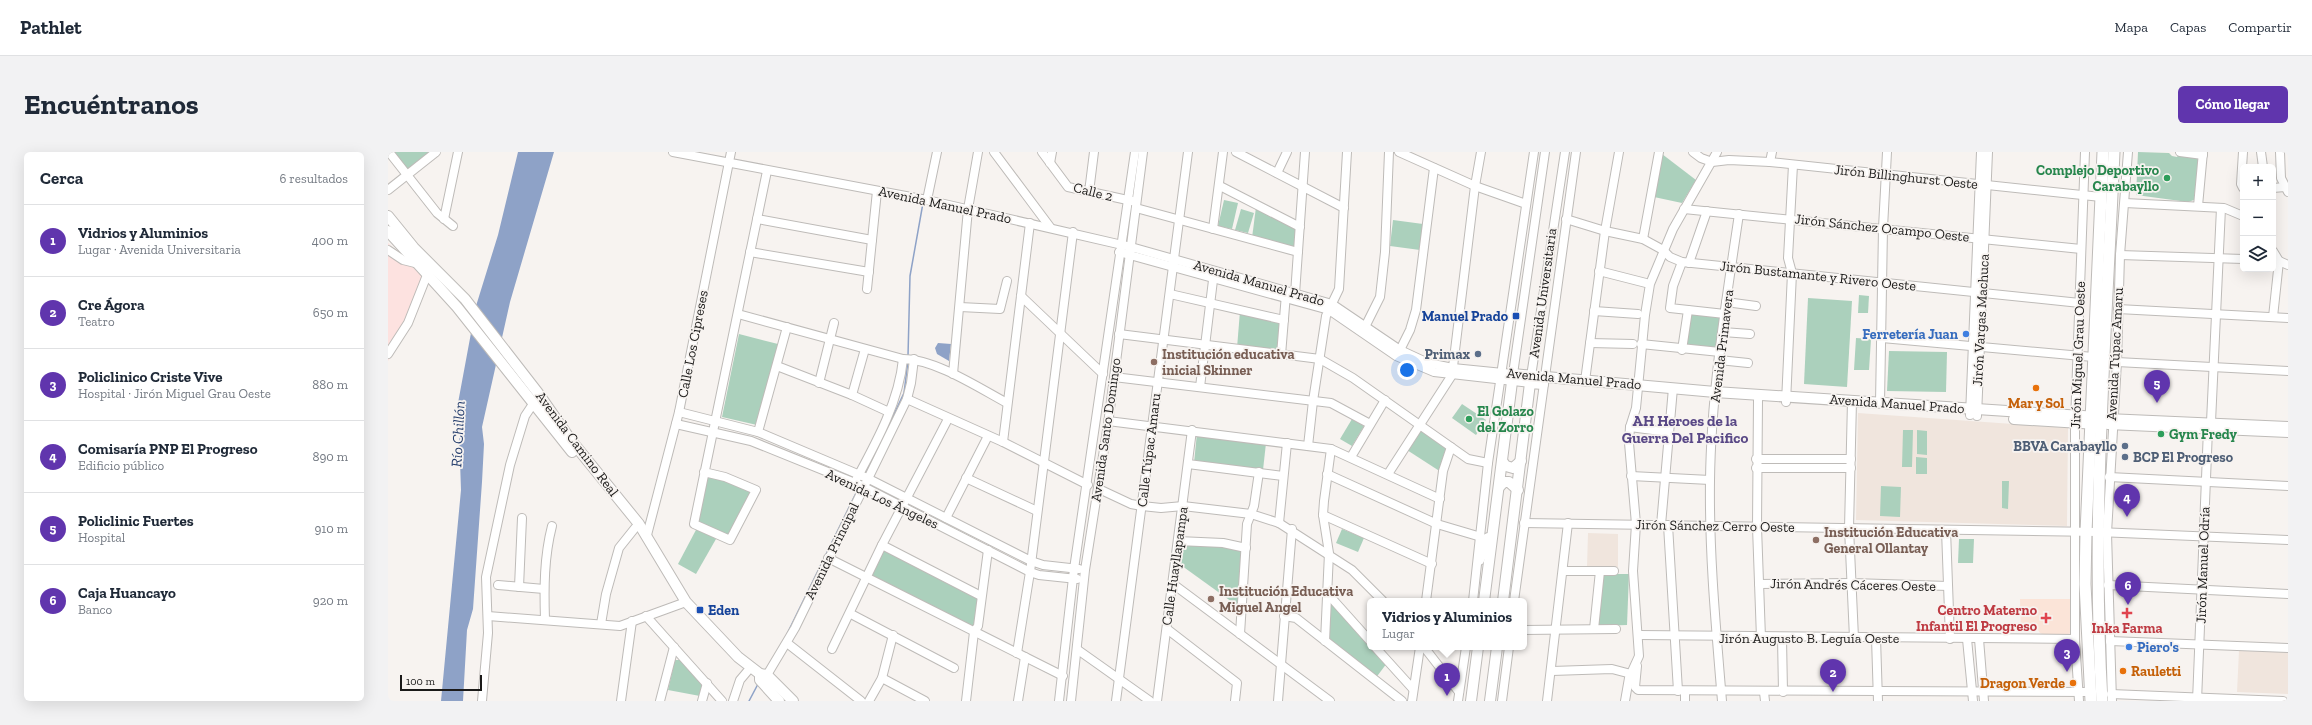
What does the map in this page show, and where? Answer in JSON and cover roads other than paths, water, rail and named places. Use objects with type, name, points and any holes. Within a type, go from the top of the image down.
[{"type":"highway","name":"Avenida Túpac Amaru","points":[[2091,697],[2086,600],[2086,532],[2103,152]]},
{"type":"highway","name":"Avenida Túpac Amaru","points":[[2102,701],[2098,638],[2107,421],[2114,152]]},
{"type":"main road","name":"Avenida Camino Real","points":[[388,216],[414,248],[464,299],[538,393],[570,439],[647,535],[684,598]]},
{"type":"main road","name":"Avenida Camino Real","points":[[388,231],[415,263],[457,307],[635,528],[666,579],[738,657],[759,672],[760,680],[779,698],[793,701]]},
{"type":"main road","name":"Avenida Manuel Prado","points":[[1512,377],[1531,380],[1672,391],[2107,421]]},
{"type":"main road","name":"Avenida Universitaria","points":[[1484,598],[1512,377]]},
{"type":"main road","name":"Avenida Universitaria","points":[[1503,598],[1531,380]]},
{"type":"main road","name":"Avenida Manuel Prado","points":[[1543,381],[1585,381],[1636,388]]},
{"type":"main road","name":"Avenida Manuel Prado","points":[[1715,394],[1758,400],[1786,399]]},
{"type":"main road","name":"Avenida Manuel Prado","points":[[1852,404],[1880,403],[1974,412]]},
{"type":"main road","points":[[1502,461],[1506,466],[1512,468],[1521,461]]},
{"type":"main road","points":[[1499,487],[1504,482],[1509,482],[1518,490]]},
{"type":"main road","points":[[1479,560],[1493,525]]},
{"type":"main road","points":[[1471,701],[1478,650]]},
{"type":"main road","points":[[1490,701],[1497,650]]},
{"type":"street","points":[[389,152],[437,213],[453,226]]},
{"type":"street","points":[[388,190],[436,152]]},
{"type":"street","points":[[444,218],[458,152]]},
{"type":"street","name":"Avenida Manuel Prado","points":[[673,152],[729,164],[927,200],[1073,232],[1130,251],[1174,262],[1330,307]]},
{"type":"street","name":"Calle Los Cipreses","points":[[647,535],[680,412],[731,152]]},
{"type":"street","points":[[927,200],[937,152]]},
{"type":"street","points":[[953,374],[968,209],[978,152]]},
{"type":"street","points":[[994,152],[1050,227]]},
{"type":"street","name":"Calle 2","points":[[1042,152],[1065,185],[1127,200],[1136,205],[1179,219],[1298,252]]},
{"type":"street","points":[[1050,163],[1052,152]]},
{"type":"street","points":[[1089,192],[1094,152]]},
{"type":"street","name":"Avenida Santo Domingo","points":[[1059,701],[1074,569],[1088,485],[1120,248],[1135,152]]},
{"type":"street","name":"Calle Túpac Amaru","points":[[1116,701],[1188,152]]},
{"type":"street","points":[[1213,229],[1220,186],[1223,152]]},
{"type":"street","points":[[1277,173],[1287,152]]},
{"type":"street","points":[[1295,294],[1305,152]]},
{"type":"street","points":[[1308,446],[1313,401],[1330,307],[1339,289],[1347,152]]},
{"type":"street","points":[[1364,330],[1380,297],[1385,252],[1389,152]]},
{"type":"street","points":[[1399,152],[1475,186],[1526,204]]},
{"type":"street","points":[[1388,474],[1453,371],[1475,186],[1481,152]]},
{"type":"street","points":[[1473,598],[1479,560],[1488,463],[1534,152]]},
{"type":"street","name":"Avenida Universitaria","points":[[1512,377],[1545,152]]},
{"type":"street","name":"Avenida Universitaria","points":[[1531,380],[1565,152]]},
{"type":"street","name":"Avenida Universitaria","points":[[1514,598],[1543,381],[1576,152]]},
{"type":"street","points":[[1585,381],[1605,230],[1619,152]]},
{"type":"street","points":[[1643,239],[1659,152]]},
{"type":"street","points":[[1693,152],[1701,158],[1712,162]]},
{"type":"street","points":[[1717,152],[1684,209],[1663,250],[1650,284],[1637,344],[1636,408],[1630,427],[1629,455],[1636,524],[1633,571],[1639,635],[1636,689],[1764,692],[1983,692],[2091,697]]},
{"type":"street","points":[[1770,162],[1772,152]]},
{"type":"street","points":[[1880,403],[1883,228],[1887,152]]},
{"type":"street","name":"Jirón Vargas Machuca","points":[[1974,412],[1983,184],[1981,152]]},
{"type":"street","name":"Jirón Vargas Machuca","points":[[1983,184],[1988,152]]},
{"type":"street","name":"Jirón Miguel Grau Oeste","points":[[2078,697],[2075,640],[2075,419],[2080,303],[2080,249],[2084,195],[2085,152]]},
{"type":"street","name":"Avenida Túpac Amaru","points":[[2112,697],[2108,585],[2102,532],[2109,477],[2107,421],[2116,362],[2120,254],[2128,152]]},
{"type":"street","points":[[2180,152],[2203,153],[2198,206]]},
{"type":"street","points":[[2243,164],[2244,152]]},
{"type":"street","points":[[2261,152],[2263,164]]},
{"type":"street","points":[[2280,152],[2281,178],[2286,190]]},
{"type":"street","points":[[1240,153],[1344,208]]},
{"type":"street","name":"Avenida Santo Domingo","points":[[1071,701],[1078,650],[1084,580],[1099,490],[1114,378],[1141,154]]},
{"type":"street","name":"Jirón Billinghurst Oeste","points":[[1712,162],[1729,160],[1770,162],[2101,197]]},
{"type":"street","points":[[1786,399],[1792,273],[1788,258],[1789,219],[1793,165]]},
{"type":"street","points":[[1398,353],[1410,330],[1416,310],[1434,168]]},
{"type":"street","points":[[704,472],[725,477],[756,490],[730,540],[694,524],[704,472],[712,431],[716,421],[767,171]]},
{"type":"street","points":[[1220,186],[1300,227]]},
{"type":"street","points":[[2276,188],[2286,190]]},
{"type":"street","points":[[867,289],[877,191]]},
{"type":"street","points":[[2125,203],[2221,208],[2240,215]]},
{"type":"street","name":"Jirón Manuel Odría","points":[[2197,699],[2206,481],[2221,208]]},
{"type":"street","name":"Jirón Sánchez Ocampo Oeste","points":[[1684,209],[2080,249]]},
{"type":"street","points":[[1707,211],[1686,263],[1673,286],[1669,305],[1672,308],[1725,314]]},
{"type":"street","name":"Avenida Primavera","points":[[1722,701],[1710,526],[1710,480],[1715,394],[1726,302],[1739,214]]},
{"type":"street","points":[[757,219],[872,240]]},
{"type":"street","name":"Jirón Bustamante y Rivero Oeste","points":[[1566,219],[1643,239],[1663,250],[1670,257],[1686,263],[1979,291],[2080,303]]},
{"type":"street","points":[[1003,442],[1030,223]]},
{"type":"street","points":[[1018,701],[1021,655],[1042,463],[1073,232]]},
{"type":"street","points":[[388,250],[403,260],[415,263]]},
{"type":"street","points":[[750,252],[869,272]]},
{"type":"street","points":[[2120,254],[2240,260]]},
{"type":"street","points":[[2276,260],[2288,265]]},
{"type":"street","points":[[1599,271],[1646,282]]},
{"type":"street","points":[[2273,317],[2275,272]]},
{"type":"street","points":[[1200,387],[1214,274]]},
{"type":"street","points":[[388,354],[408,323],[427,275]]},
{"type":"street","points":[[960,307],[1000,309],[1007,281]]},
{"type":"street","points":[[1538,332],[1556,288]]},
{"type":"street","points":[[1170,294],[1211,302],[1284,320]]},
{"type":"street","name":"Avenida Manuel Prado","points":[[1286,295],[1295,294],[1330,307],[1398,353],[1453,371],[1512,377]]},
{"type":"street","points":[[1281,355],[1286,295]]},
{"type":"street","points":[[1021,296],[1103,374]]},
{"type":"street","points":[[1726,302],[1756,306]]},
{"type":"street","points":[[2118,309],[2288,318]]},
{"type":"street","points":[[1682,350],[1688,310]]},
{"type":"street","points":[[1594,311],[1638,314]]},
{"type":"street","points":[[738,314],[903,359],[914,359],[953,374],[1007,403]]},
{"type":"street","points":[[819,383],[834,323]]},
{"type":"street","points":[[758,432],[777,366],[786,327]]},
{"type":"street","points":[[1723,332],[1750,334]]},
{"type":"street","points":[[1119,334],[1164,341],[1320,359],[1334,365],[1468,459],[1488,463]]},
{"type":"street","points":[[1882,338],[2093,357]]},
{"type":"street","points":[[1590,343],[1637,344],[1720,356],[1748,363]]},
{"type":"street","points":[[852,395],[865,349]]},
{"type":"street","name":"Avenida Principal","points":[[854,483],[889,412],[901,381],[903,359]]},
{"type":"street","name":"Avenida Principal","points":[[733,701],[740,680],[759,672],[787,643],[907,399],[912,383],[914,359]]},
{"type":"street","points":[[2116,362],[2288,371]]},
{"type":"street","points":[[777,366],[852,395],[889,412]]},
{"type":"street","points":[[1114,378],[1313,401],[1341,407],[1370,424]]},
{"type":"street","points":[[1672,391],[1664,478],[1665,525],[1681,691],[1685,701]]},
{"type":"street","points":[[907,399],[948,419],[1003,442],[1088,485]]},
{"type":"street","points":[[1351,457],[1385,400]]},
{"type":"street","points":[[1758,400],[1756,468],[1761,638]]},
{"type":"street","points":[[482,701],[488,616],[486,577],[505,484],[523,421],[532,402]]},
{"type":"street","points":[[1852,404],[1850,528],[1854,638]]},
{"type":"street","name":"Avenida Los Ángeles","points":[[680,412],[758,432],[867,478],[1031,561],[1042,565],[1086,570]]},
{"type":"street","points":[[832,650],[851,614],[882,545],[948,419]]},
{"type":"street","points":[[1108,421],[1192,430],[1331,449],[1440,499]]},
{"type":"street","points":[[2107,421],[2209,426],[2288,433]]},
{"type":"street","name":"Avenida Los Ángeles","points":[[676,424],[751,441],[854,483],[1030,572],[1039,575],[1084,580]]},
{"type":"street","points":[[2209,426],[2288,426]]},
{"type":"street","points":[[1630,427],[1668,432]]},
{"type":"street","name":"Calle Huayllapampa","points":[[1158,701],[1192,430]]},
{"type":"street","points":[[946,518],[988,436]]},
{"type":"street","points":[[1279,523],[1287,443]]},
{"type":"street","points":[[1426,598],[1443,471],[1451,447]]},
{"type":"street","points":[[1325,641],[1328,553],[1323,515],[1331,449]]},
{"type":"street","points":[[1756,459],[1851,459]]},
{"type":"street","points":[[1188,464],[1283,476]]},
{"type":"street","points":[[1756,468],[1850,468]]},
{"type":"street","points":[[1240,634],[1247,524],[1251,514],[1259,472]]},
{"type":"street","points":[[1327,474],[1437,524],[1481,537]]},
{"type":"street","points":[[1631,476],[1710,480]]},
{"type":"street","points":[[2109,477],[2288,486]]},
{"type":"street","points":[[966,478],[1037,511]]},
{"type":"street","points":[[1099,490],[1132,504],[1142,506],[1161,508],[1183,506],[1251,514],[1279,523],[1292,529],[1357,574],[1380,598]]},
{"type":"street","points":[[1323,515],[1432,564]]},
{"type":"street","points":[[520,587],[522,518]]},
{"type":"street","name":"Jirón Sánchez Cerro Oeste","points":[[1524,523],[2102,532],[2288,540]]},
{"type":"street","points":[[1548,701],[1568,524]]},
{"type":"street","points":[[544,620],[544,589],[547,545],[552,526]]},
{"type":"street","points":[[601,624],[606,594],[618,548],[635,528]]},
{"type":"street","points":[[1278,701],[1292,529]]},
{"type":"street","points":[[1946,530],[1950,639]]},
{"type":"street","points":[[1178,541],[1223,543],[1246,548]]},
{"type":"street","points":[[882,545],[982,596]]},
{"type":"street","points":[[966,701],[974,632],[978,626],[988,550]]},
{"type":"street","points":[[828,558],[1063,676]]},
{"type":"street","points":[[1563,571],[1614,571]]},
{"type":"street","points":[[1594,629],[1600,571]]},
{"type":"street","name":"Jirón Andrés Cáceres Oeste","points":[[1759,584],[1852,583],[1948,586]]},
{"type":"street","points":[[1172,584],[1330,701]]},
{"type":"street","points":[[498,585],[544,589]]},
{"type":"street","points":[[2108,585],[2288,594]]},
{"type":"street","points":[[1327,593],[1367,638]]},
{"type":"street","points":[[488,616],[620,626],[646,616],[684,598]]},
{"type":"street","points":[[851,614],[954,668]]},
{"type":"street","points":[[646,616],[722,701]]},
{"type":"street","points":[[1284,616],[1296,618],[1402,701]]},
{"type":"street","points":[[621,701],[632,621]]},
{"type":"street","points":[[1527,630],[1557,628],[1616,629]]},
{"type":"street","points":[[1167,629],[1237,683],[1235,701]]},
{"type":"street","points":[[868,701],[882,678],[893,635]]},
{"type":"street","name":"Jirón Augusto B. Leguía Oeste","points":[[1639,635],[1676,635],[1718,638],[2075,640]]},
{"type":"street","points":[[1782,638],[1783,692]]},
{"type":"street","points":[[1876,638],[1878,701]]},
{"type":"street","points":[[1967,639],[1973,701]]},
{"type":"street","points":[[1979,639],[1984,701]]},
{"type":"street","points":[[2110,641],[2288,648]]},
{"type":"street","points":[[787,643],[861,701]]},
{"type":"street","points":[[660,701],[674,647]]},
{"type":"street","points":[[1078,650],[1150,701]]},
{"type":"street","points":[[1378,650],[1413,689]]},
{"type":"street","points":[[1412,701],[1420,650]]},
{"type":"street","points":[[1426,650],[1459,692]]},
{"type":"street","points":[[1458,701],[1466,650]]},
{"type":"street","points":[[1502,701],[1509,650]]},
{"type":"street","points":[[1625,701],[1631,674],[1637,663]]},
{"type":"street","points":[[1552,671],[1612,670],[1631,674]]},
{"type":"street","points":[[882,678],[925,701]]},
{"type":"street","points":[[702,701],[706,684]]},
{"type":"street","points":[[1764,692],[1765,701]]},
{"type":"street","points":[[2112,697],[2283,701]]},
{"type":"water","points":[[518,152],[554,152],[510,302],[482,427],[484,444],[482,482],[473,609],[467,630],[463,701],[441,701],[461,490],[458,403],[476,306],[498,235]]},
{"type":"water","points":[[938,343],[951,344],[949,361],[937,354],[935,348]]},
{"type":"waterway","points":[[908,356],[910,276],[923,203]]},
{"type":"waterway","points":[[865,475],[904,393],[908,361]]},
{"type":"waterway","points":[[787,634],[859,487]]},
{"type":"waterway","points":[[749,701],[758,684]]},
{"type":"place","name":"Complejo Deportivo Carabayllo","points":[[2167,178]]},
{"type":"place","name":"Manuel Prado","points":[[1516,316]]},
{"type":"place","name":"Ferretería Juan","points":[[1966,334]]},
{"type":"place","name":"Primax","points":[[1478,354]]},
{"type":"place","name":"Institución educativa inicial Skinner","points":[[1154,362]]},
{"type":"place","name":"Mar y Sol","points":[[2036,388]]},
{"type":"place","name":"Policlinic Fuertes","points":[[2157,403]]},
{"type":"place","name":"El Golazo del Zorro","points":[[1469,419]]},
{"type":"place","name":"Gym Fredy","points":[[2161,434]]},
{"type":"place","name":"BBVA Carabayllo","points":[[2125,446]]},
{"type":"place","name":"BCP El Progreso","points":[[2125,457]]},
{"type":"place","name":"Comisaría PNP El Progreso","points":[[2127,517]]},
{"type":"place","name":"Institución Educativa General Ollantay","points":[[1816,540]]},
{"type":"place","name":"Institución Educativa Miguel Angel","points":[[1211,599]]},
{"type":"place","name":"Caja Huancayo","points":[[2128,605]]},
{"type":"place","name":"Eden","points":[[700,610]]},
{"type":"place","name":"Inka Farma","points":[[2127,613]]},
{"type":"place","name":"Centro Materno Infantil El Progreso","points":[[2046,618]]},
{"type":"place","name":"Piero's","points":[[2129,647]]},
{"type":"place","name":"Rauletti","points":[[2123,671]]},
{"type":"place","name":"Policlinico Criste Vive","points":[[2067,672]]},
{"type":"place","name":"Dragon Verde","points":[[2073,683]]},
{"type":"place","name":"Cre Ágora","points":[[1833,692]]},
{"type":"place","name":"Vidrios y Aluminios","points":[[1447,696]]},
{"type":"district","name":"AH Heroes de la Guerra Del Pacifico","points":[[1685,430]]},
{"type":"water label","name":"Río Chillón","points":[[458,434]]}]
